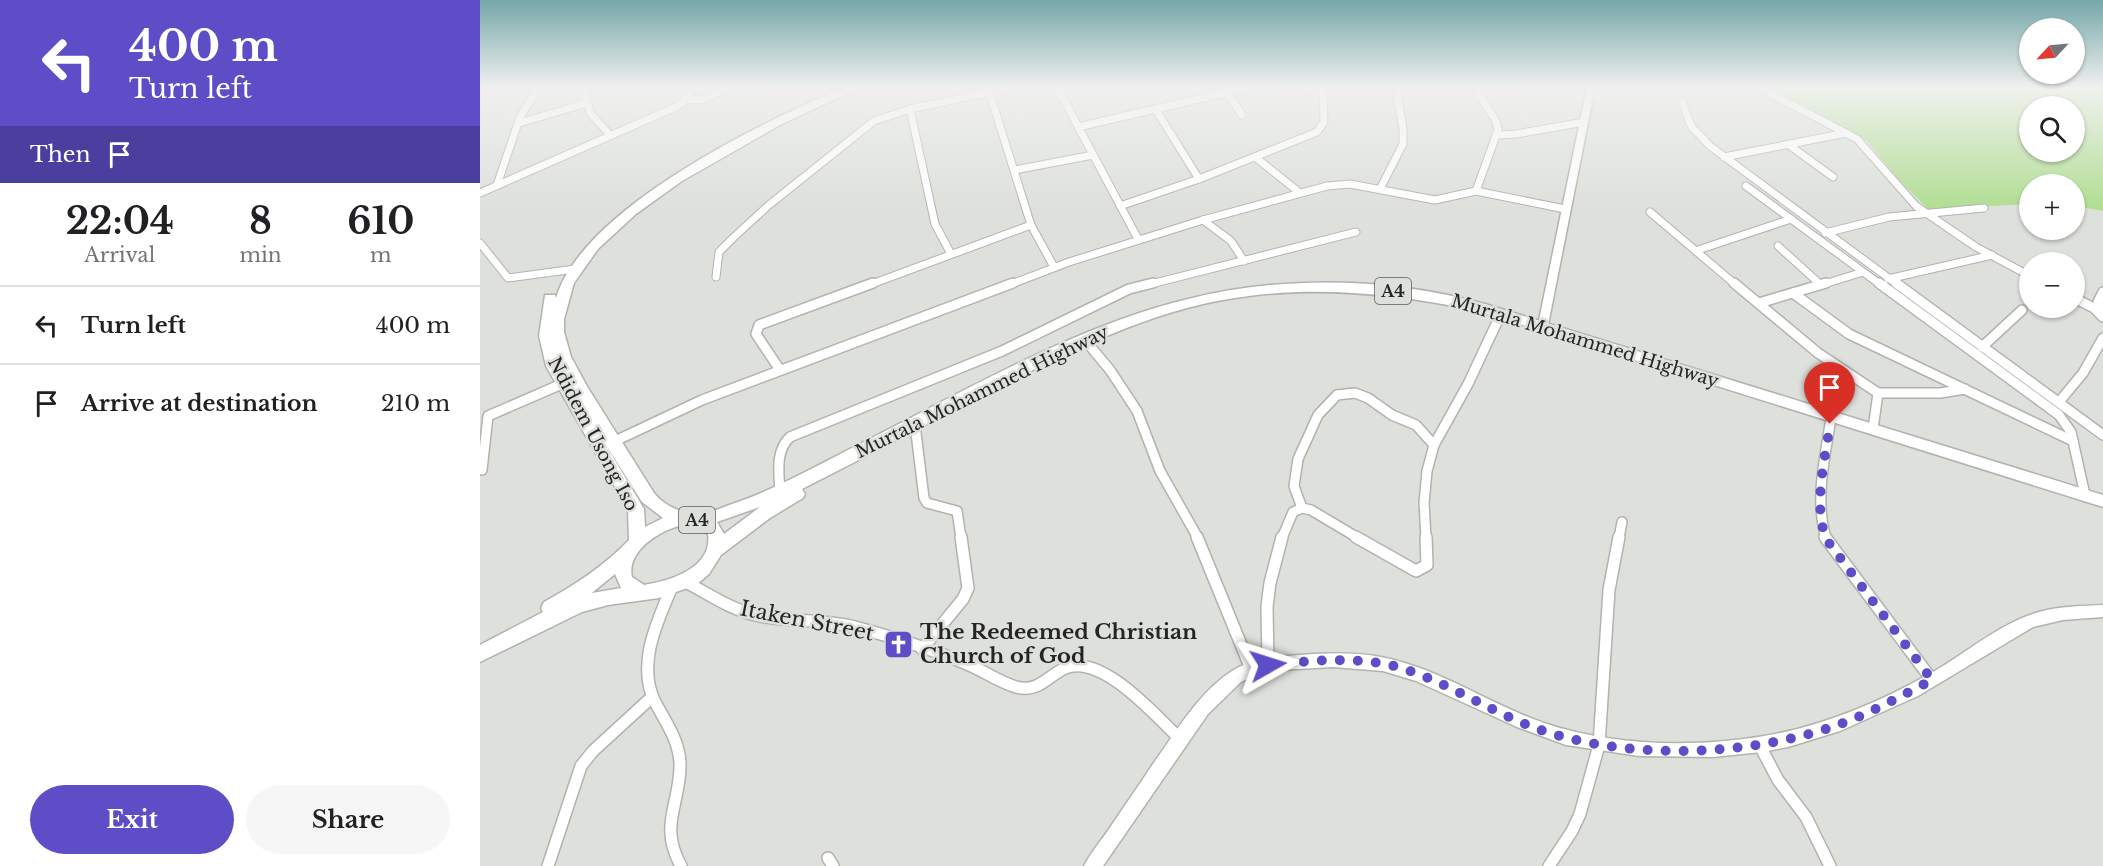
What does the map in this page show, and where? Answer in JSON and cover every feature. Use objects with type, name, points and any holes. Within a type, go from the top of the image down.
[{"type":"highway","name":"Ndidem Usong Iso","points":[[638,541],[636,509],[553,366],[546,336],[549,298],[588,246],[627,206],[690,162],[757,127]]},
{"type":"highway","name":"Ndidem Usong Iso","points":[[588,246],[683,176],[759,127]]},
{"type":"highway","points":[[683,176],[690,162]]},
{"type":"highway","name":"Ndidem Usong Iso","points":[[569,269],[559,298],[557,335],[564,357],[576,382],[651,501],[679,520]]},
{"type":"highway","name":"Murtala Mohammed Highway","points":[[702,521],[780,492],[1082,340],[1128,322],[1216,296],[1284,288],[1372,288],[1446,299],[1543,325],[2103,501]]},
{"type":"highway","name":"Murtala Mohammed Highway","points":[[716,550],[754,520],[782,502],[1017,380],[1090,346],[1146,323],[1196,309],[1232,302],[1317,293],[1388,296],[1439,305],[1498,320],[2103,510]]},
{"type":"highway","name":"A4","points":[[480,644],[587,587],[653,529],[679,520],[702,521],[712,527],[717,537],[716,550],[699,573],[678,586]]},
{"type":"highway","points":[[626,555],[621,575],[625,583],[641,592]]},
{"type":"highway","points":[[480,654],[592,601],[678,586]]},
{"type":"street","points":[[497,185],[517,127]]},
{"type":"street","points":[[603,127],[610,135]]},
{"type":"street","points":[[480,193],[628,127]]},
{"type":"street","points":[[716,277],[719,252],[769,205],[864,127]]},
{"type":"street","points":[[914,127],[935,224],[951,254]]},
{"type":"street","points":[[1001,127],[1030,225],[1054,267]]},
{"type":"street","points":[[1078,127],[1138,239]]},
{"type":"street","points":[[1167,127],[1199,179]]},
{"type":"street","points":[[1120,206],[1199,179],[1309,136],[1321,127]]},
{"type":"street","points":[[1380,189],[1403,144],[1403,127]]},
{"type":"street","points":[[1476,191],[1497,135],[1496,127]]},
{"type":"street","points":[[1497,135],[1553,127]]},
{"type":"street","points":[[1543,325],[1583,127]]},
{"type":"street","points":[[1694,127],[1724,157],[2103,435]]},
{"type":"street","points":[[1835,127],[1860,142],[1904,195],[1924,212],[2019,270]]},
{"type":"street","points":[[1724,157],[1846,133]]},
{"type":"street","points":[[1789,145],[1833,177]]},
{"type":"street","points":[[1015,170],[1092,155]]},
{"type":"street","points":[[1255,157],[1300,193]]},
{"type":"street","points":[[613,442],[702,400],[1054,267],[1138,239],[1300,193],[1342,183],[1435,200],[1476,191],[1565,209]]},
{"type":"street","points":[[1746,186],[2059,415],[2071,432],[2085,495]]},
{"type":"street","points":[[1825,233],[1889,217],[1984,208]]},
{"type":"street","points":[[1650,212],[1830,362],[1873,387],[1878,393],[1873,429]]},
{"type":"street","points":[[1698,250],[1791,219]]},
{"type":"street","points":[[1203,220],[1231,241],[1244,261]]},
{"type":"street","points":[[780,370],[756,334],[759,325],[1030,225]]},
{"type":"street","points":[[780,492],[781,449],[790,437],[1002,351],[1129,289],[1356,232]]},
{"type":"street","points":[[480,243],[508,278],[569,269]]},
{"type":"street","points":[[1778,246],[1820,284]]},
{"type":"street","points":[[1888,279],[1992,255]]},
{"type":"street","points":[[1759,303],[1863,272]]},
{"type":"street","points":[[2102,315],[2098,302],[2103,292]]},
{"type":"street","points":[[1793,293],[1849,334],[2073,441]]},
{"type":"street","points":[[2085,305],[2102,315]]},
{"type":"street","points":[[1982,347],[2019,313]]},
{"type":"street","points":[[1268,665],[1267,608],[1270,583],[1285,527],[1293,512],[1302,508],[1311,510],[1409,569],[1422,569],[1427,565],[1424,503],[1427,471],[1434,446],[1468,384],[1498,320]]},
{"type":"street","points":[[2059,402],[2083,373],[2103,338]]},
{"type":"street","points":[[1090,346],[1110,369],[1137,411],[1160,471],[1203,548],[1251,669]]},
{"type":"street","points":[[482,470],[488,416],[564,382]]},
{"type":"street","points":[[1878,393],[1940,393],[1965,389]]},
{"type":"street","points":[[1302,508],[1294,483],[1297,465],[1313,423],[1324,406],[1338,395],[1351,393],[1374,399],[1397,417],[1413,423],[1434,446]]},
{"type":"street","points":[[1830,424],[1820,499],[1821,526],[1826,539],[1932,680]]},
{"type":"street","points":[[916,433],[924,498],[927,503],[957,512],[968,580],[963,599],[922,649]]},
{"type":"street","points":[[1549,866],[1572,831],[1580,814],[1599,745],[1609,590],[1622,522]]},
{"type":"street","points":[[678,586],[651,639],[649,678],[652,697],[678,752],[680,766],[670,815],[669,836],[675,858],[681,866]]},
{"type":"street","name":"Itaken Street","points":[[678,586],[759,616],[853,626],[966,663],[1024,688],[1041,685],[1068,667],[1082,664],[1113,678],[1180,739]]},
{"type":"street","points":[[1093,866],[1180,739],[1213,697],[1233,680],[1251,669],[1310,660],[1348,660],[1396,667],[1456,691],[1534,727],[1599,745],[1683,750],[1779,741],[1837,725],[1885,706],[2030,622],[2060,614],[2103,610]]},
{"type":"street","points":[[548,866],[581,766],[593,751],[652,697]]},
{"type":"street","points":[[1759,744],[1778,780],[1806,817],[1830,866]]},
{"type":"green space","points":[[1841,127],[2019,127],[2019,162],[2085,162],[2085,127],[2103,127],[2103,211],[2085,208],[2085,174],[2019,174],[2019,205],[1931,212],[1898,179],[1867,141]]},
{"type":"place","name":"The Redeemed Christian Church of God","points":[[899,644]]},
{"type":"route","points":[[1268,665],[1310,660],[1381,663],[1423,676],[1534,727],[1599,745],[1636,749],[1683,750],[1742,747],[1779,741],[1837,725],[1885,706],[1932,680],[1826,539],[1821,526],[1820,499],[1830,424]]}]
